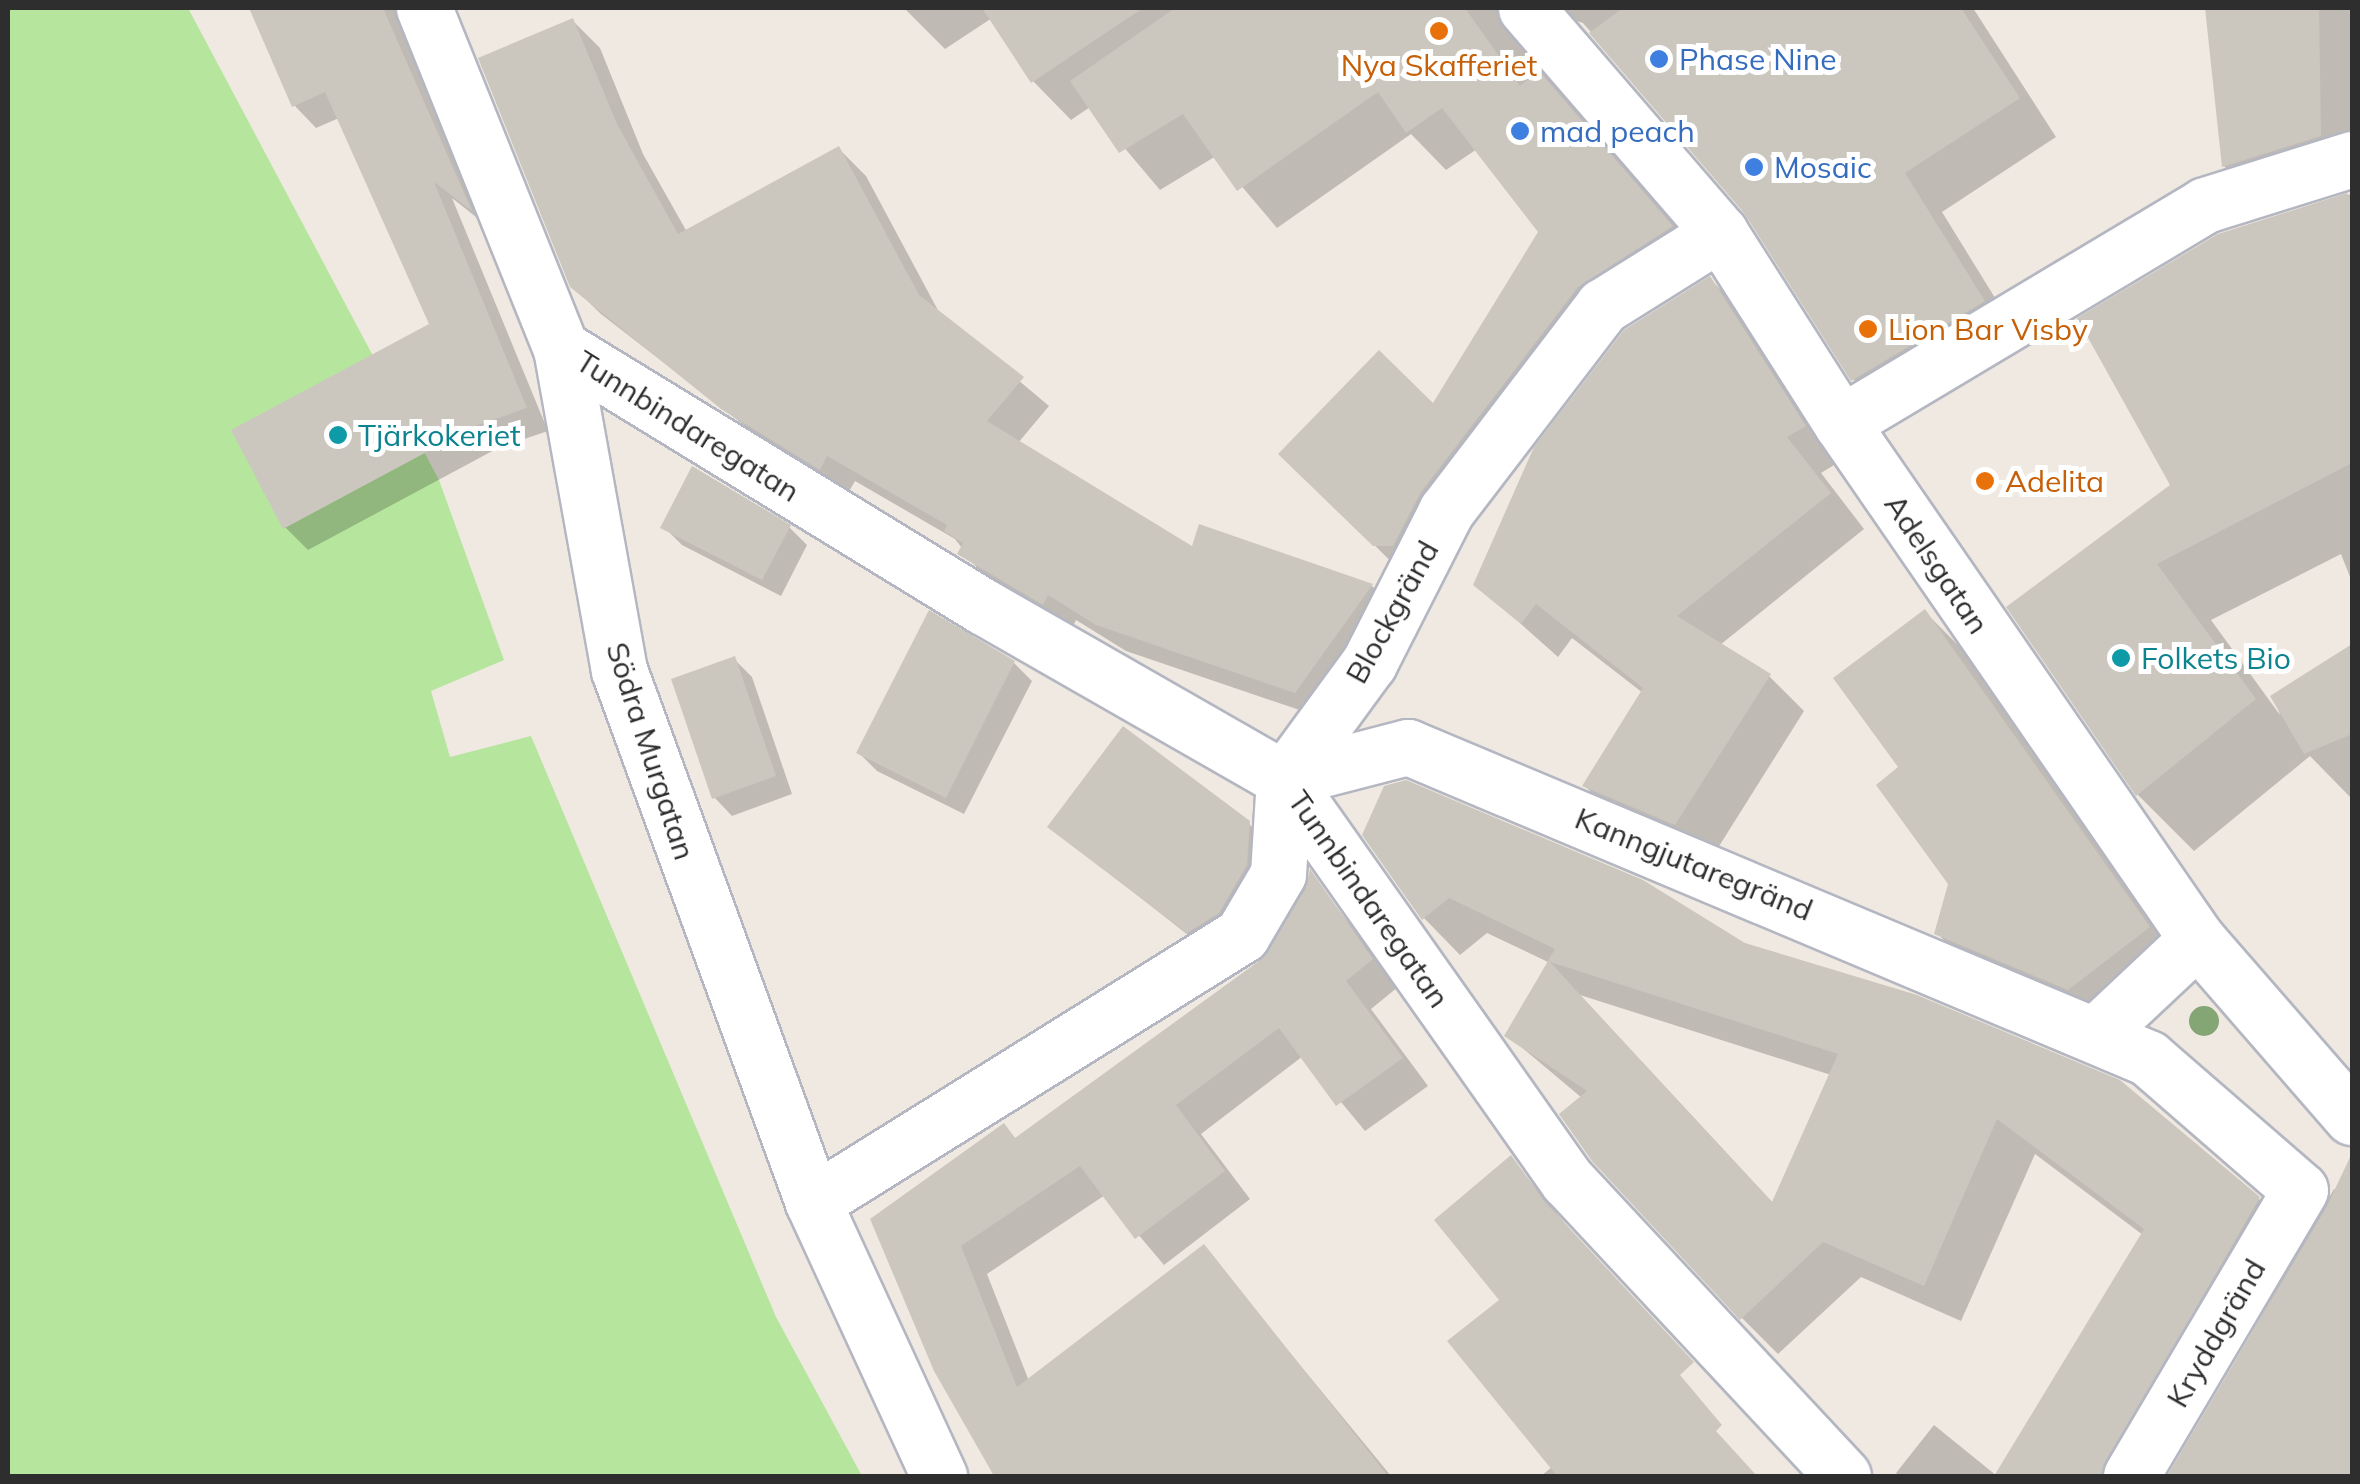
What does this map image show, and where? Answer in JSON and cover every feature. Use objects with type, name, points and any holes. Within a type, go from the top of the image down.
[{"type":"street","name":"Södra Murgatan","points":[[424,8],[561,348],[619,670],[813,1202],[939,1476]]},
{"type":"street","name":"Adelsgatan","points":[[1526,8],[1720,233],[1841,423],[2197,939],[2352,1118]]},
{"type":"street","points":[[1841,423],[2205,206],[2352,159]]},
{"type":"street","name":"Blockgränd","points":[[1284,780],[1370,663],[1446,511],[1603,306],[1720,233]]},
{"type":"street","name":"Tunnbindaregatan","points":[[561,348],[984,608],[1284,780],[1568,1182],[1843,1476]]},
{"type":"street","name":"Kanngjutaregränd","points":[[1284,780],[1408,747],[2097,1033],[2148,1058],[2300,1190]]},
{"type":"street","points":[[813,1202],[1242,936],[1278,874],[1284,780]]},
{"type":"street","points":[[2097,1033],[2197,939]]},
{"type":"street","name":"Kryddgränd","points":[[2131,1476],[2300,1190]]},
{"type":"green space","points":[[8,8],[188,8],[439,480],[504,660],[431,691],[450,757],[531,736],[776,1317],[862,1476],[8,1476]]},
{"type":"building","points":[[249,8],[383,8],[472,211],[434,182],[527,408],[475,426],[283,529],[231,430],[429,324],[325,92],[292,107]]},
{"type":"building","points":[[982,8],[1143,8],[1031,83]]},
{"type":"building","points":[[1175,8],[1465,8],[1520,86],[1539,71],[1673,226],[1578,287],[1421,492],[1393,546],[1373,546],[1278,454],[1379,350],[1433,403],[1538,232],[1442,108],[1406,133],[1378,92],[1237,191],[1183,114],[1119,153],[1070,81]]},
{"type":"building","points":[[1623,8],[1961,8],[2020,98],[1905,173],[1985,301],[1851,381],[1744,213],[1589,33]]},
{"type":"building","points":[[2205,8],[2319,8],[2321,136],[2222,167]]},
{"type":"building","points":[[573,18],[617,124],[678,234],[839,146],[919,295],[1024,377],[987,421],[1192,546],[1199,524],[1373,584],[1295,693],[1096,625],[1048,595],[1043,605],[957,554],[963,543],[944,531],[947,525],[827,456],[820,470],[721,409],[570,287],[478,58]]},
{"type":"building","points":[[2347,193],[2352,203],[2352,463],[2157,564],[2256,699],[2136,796],[2006,607],[2170,485],[2077,318],[2218,234]]},
{"type":"building","points":[[1710,276],[1806,426],[1787,437],[1831,493],[1677,616],[1771,674],[1675,825],[1582,786],[1643,688],[1536,604],[1521,624],[1473,585],[1534,447],[1624,330]]},
{"type":"building","points":[[692,466],[791,525],[762,580],[660,528]]},
{"type":"building","points":[[1925,609],[2150,927],[2068,990],[1934,934],[1948,884],[1876,785],[1898,767],[1833,678]]},
{"type":"building","points":[[929,610],[1015,661],[946,798],[856,753]]},
{"type":"building","points":[[2352,644],[2352,734],[2304,754],[2270,696]]},
{"type":"building","points":[[735,656],[776,776],[712,799],[671,679]]},
{"type":"building","points":[[1123,726],[1250,821],[1247,865],[1219,913],[1187,933],[1047,827]]},
{"type":"building","points":[[1406,780],[1643,880],[1745,943],[1917,995],[2120,1080],[2260,1197],[2100,1476],[1994,1476],[2144,1229],[1997,1119],[1924,1286],[1823,1242],[1740,1320],[1592,1161],[1559,1114],[1587,1091],[1504,1036],[1555,949],[1449,898],[1422,920],[1362,835],[1384,786]],"holes":[[[1550,962],[1838,1054],[1772,1202]]]},
{"type":"building","points":[[1310,869],[1373,959],[1346,981],[1403,1058],[1336,1106],[1279,1028],[1176,1105],[1225,1171],[1135,1239],[1080,1166],[961,1246],[1017,1387],[1204,1244],[1388,1476],[994,1476],[934,1371],[870,1219],[1004,1123],[1015,1138],[1259,961],[1305,890]]},
{"type":"building","points":[[2352,1153],[2352,1476],[2167,1476],[2327,1206]]},
{"type":"building","points":[[1511,1155],[1545,1202],[1694,1362],[1680,1375],[1722,1425],[1716,1431],[1757,1476],[1557,1476],[1447,1341],[1499,1300],[1434,1220]]},
{"type":"place","name":"Nya Skafferiet","points":[[1439,31]]},
{"type":"place","name":"Phase Nine","points":[[1659,59]]},
{"type":"place","name":"mad peach","points":[[1520,131]]},
{"type":"place","name":"Mosaic","points":[[1754,167]]},
{"type":"place","name":"Lion Bar Visby","points":[[1868,329]]},
{"type":"place","name":"Tjärkokeriet","points":[[338,435]]},
{"type":"place","name":"Adelita","points":[[1985,481]]},
{"type":"place","name":"Folkets Bio","points":[[2121,658]]}]
